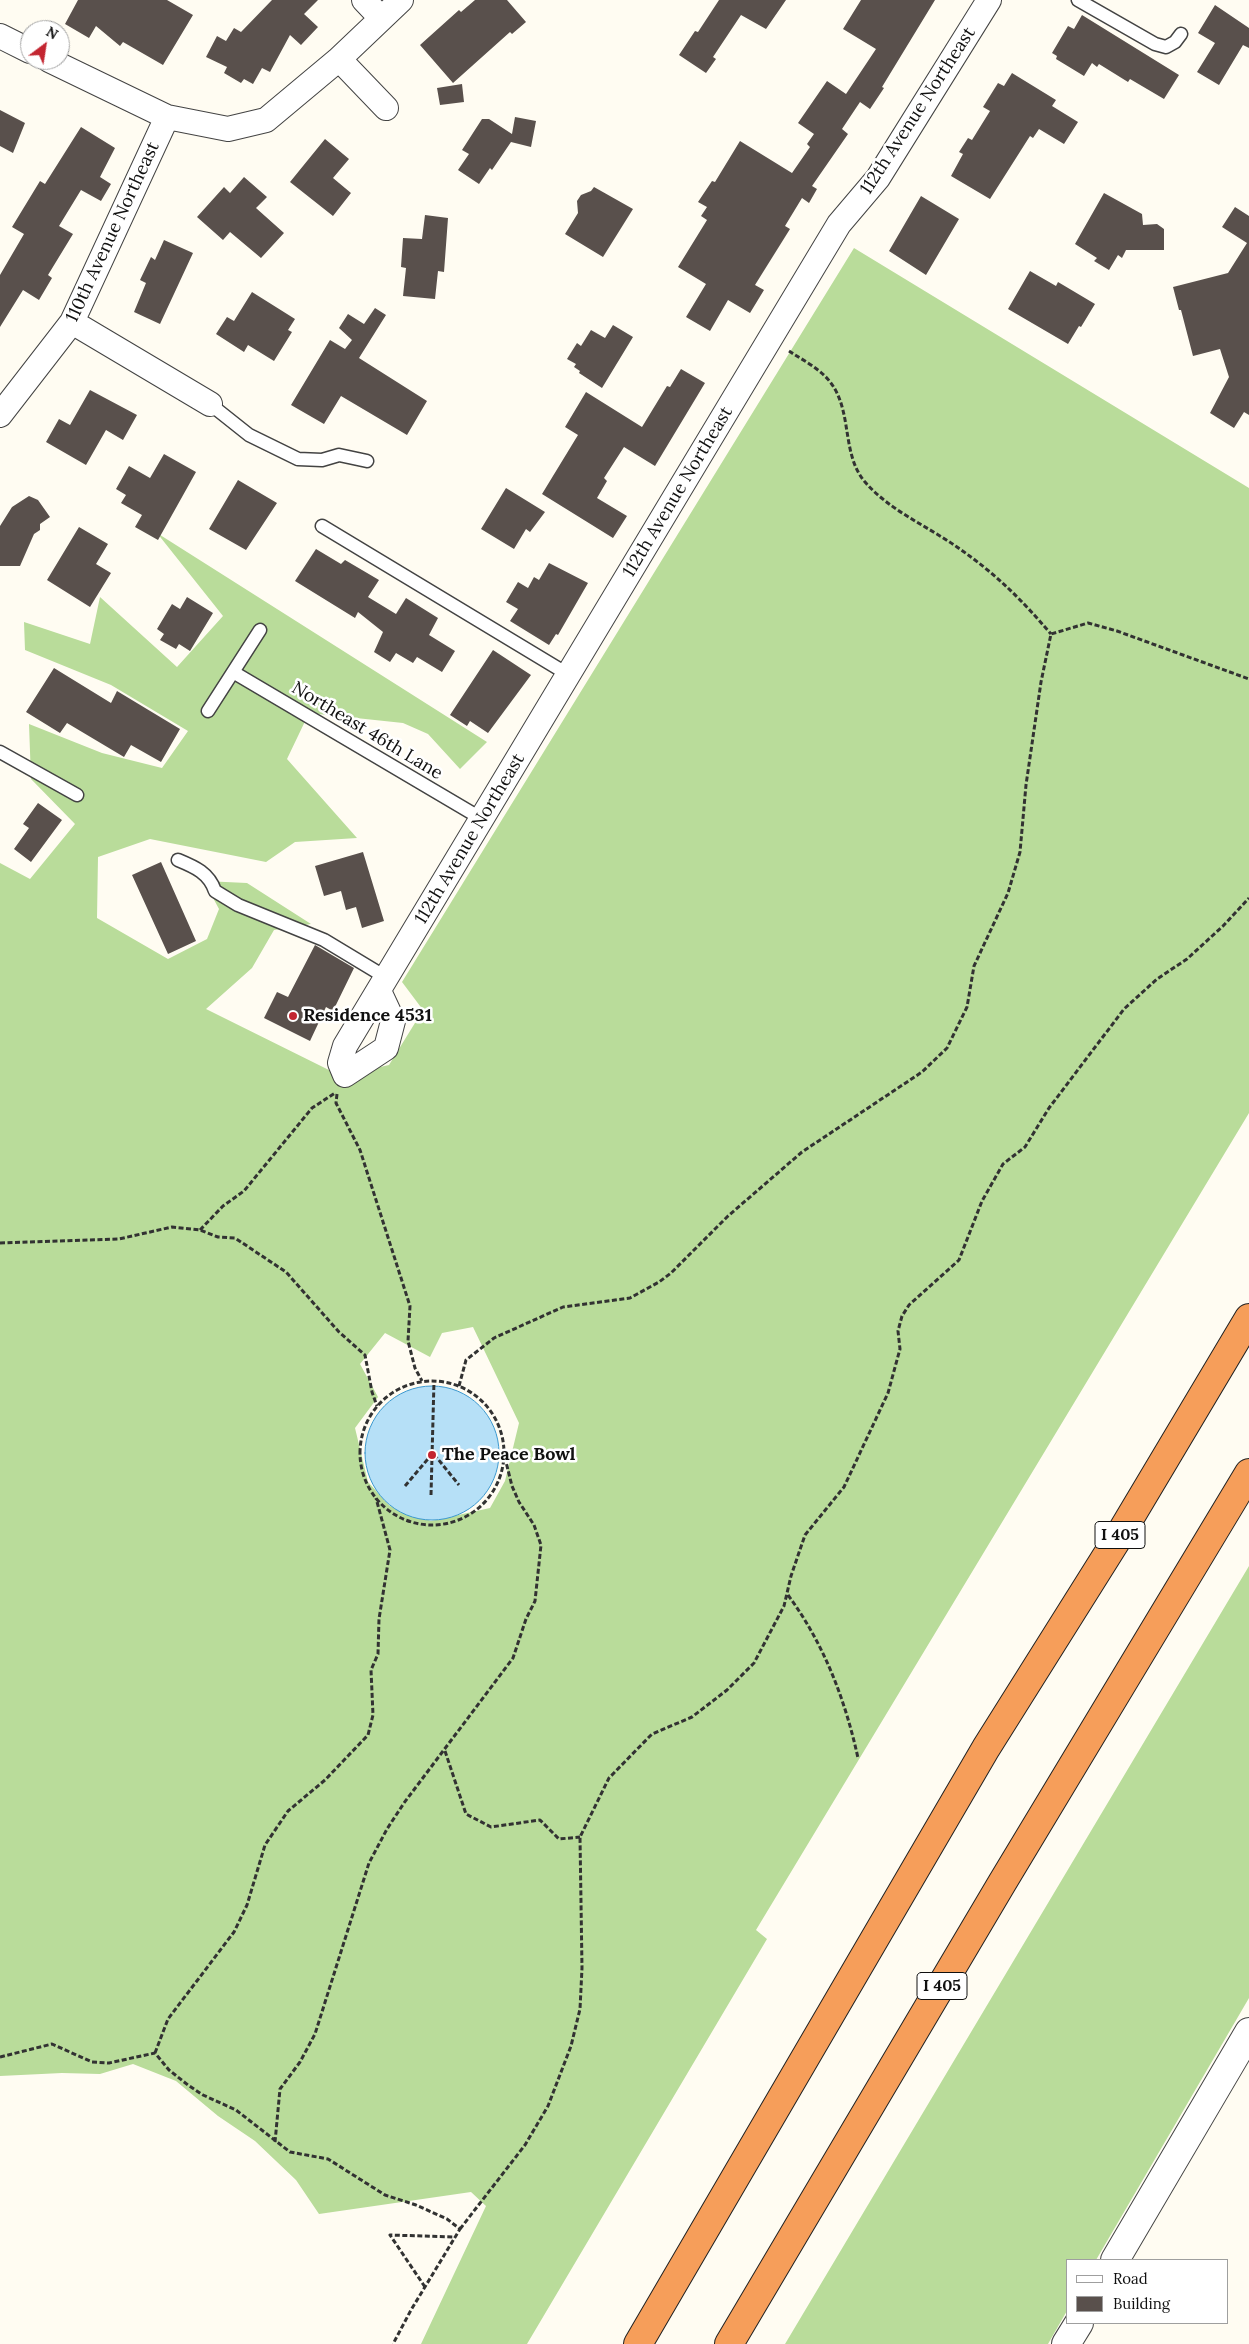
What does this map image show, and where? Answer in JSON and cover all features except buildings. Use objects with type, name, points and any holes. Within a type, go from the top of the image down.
[{"type":"highway","name":"I 405","points":[[638,2344],[986,1748],[1116,1541],[1249,1318]]},
{"type":"highway","name":"I 405","points":[[730,2344],[997,1891],[1249,1473]]},
{"type":"street","points":[[364,0],[380,18]]},
{"type":"street","points":[[70,70],[167,117],[228,129],[266,120],[339,59],[401,0]]},
{"type":"street","name":"112th Avenue Northeast","points":[[383,984],[834,232],[878,178],[989,0]]},
{"type":"street","points":[[0,36],[20,46]]},
{"type":"street","points":[[339,59],[386,108]]},
{"type":"street","name":"110th Avenue Northeast","points":[[0,415],[72,322],[167,117]]},
{"type":"street","points":[[72,322],[210,404]]},
{"type":"street","points":[[1116,2259],[1249,2032]]},
{"type":"street","points":[[1066,2344],[1078,2324]]},
{"type":"lane","points":[[1078,0],[1154,44],[1166,47],[1175,42],[1181,34]]},
{"type":"lane","points":[[210,404],[249,435],[298,459],[322,460],[339,455],[367,461]]},
{"type":"lane","points":[[322,526],[569,675]]},
{"type":"lane","points":[[208,712],[260,630]]},
{"type":"lane","name":"Northeast 46th Lane","points":[[233,672],[482,819]]},
{"type":"lane","points":[[0,752],[77,796]]},
{"type":"lane","points":[[178,860],[204,873],[211,880],[215,891],[238,905],[324,940],[383,984]]},
{"type":"path","points":[[788,351],[822,373],[833,386],[840,402],[850,444],[850,457],[855,469],[877,494],[957,547],[1002,580],[1051,634]]},
{"type":"path","points":[[1051,634],[1088,623],[1117,631],[1249,679]]},
{"type":"path","points":[[460,1386],[466,1360],[494,1338],[563,1306],[630,1298],[659,1282],[728,1216],[802,1152],[922,1072],[947,1048],[967,1007],[974,966],[1008,893],[1020,852],[1026,785],[1041,682],[1051,634]]},
{"type":"path","points":[[393,2344],[454,2237],[525,2145],[548,2106],[571,2046],[580,2009],[582,1968],[580,1837],[609,1778],[652,1734],[692,1717],[727,1690],[754,1663],[784,1606],[791,1576],[805,1535],[844,1487],[888,1394],[900,1349],[898,1332],[902,1316],[909,1305],[959,1260],[982,1201],[1003,1164],[1025,1147],[1049,1108],[1124,1009],[1157,979],[1187,959],[1223,926],[1249,898]]},
{"type":"path","points":[[200,1230],[223,1206],[244,1191],[312,1108],[337,1091],[336,1103],[360,1150],[410,1306],[408,1341],[415,1368],[422,1381]]},
{"type":"path","points":[[0,1243],[119,1239],[172,1227],[200,1230],[218,1237],[235,1238],[286,1272],[339,1332],[365,1355],[372,1392],[377,1406]]},
{"type":"path","points":[[155,2053],[168,2019],[234,1932],[247,1905],[265,1846],[288,1810],[325,1780],[368,1736],[373,1715],[371,1670],[378,1654],[379,1619],[390,1550],[376,1498],[366,1481],[361,1462],[361,1442],[366,1423],[377,1406],[397,1390],[422,1381],[434,1381],[460,1386],[478,1397],[492,1413],[501,1433],[512,1486],[519,1502],[534,1525],[541,1546],[535,1600],[526,1619],[513,1658],[400,1809],[369,1863],[316,2034],[300,2062],[280,2089],[275,2142]]},
{"type":"path","points":[[431,1495],[434,1381]]},
{"type":"path","points":[[433,1453],[459,1485]]},
{"type":"path","points":[[405,1486],[433,1453]]},
{"type":"path","points":[[376,1498],[399,1516],[426,1525],[446,1524],[465,1517],[481,1506],[493,1491],[501,1474],[504,1454]]},
{"type":"path","points":[[788,1594],[802,1613],[834,1674],[858,1758]]},
{"type":"path","points":[[445,1750],[466,1814],[491,1827],[540,1820],[559,1839],[580,1837]]},
{"type":"path","points":[[0,2057],[52,2044],[92,2062],[109,2063],[155,2053]]},
{"type":"path","points":[[155,2053],[169,2070],[188,2085],[203,2095],[236,2110],[290,2152],[328,2159],[385,2195],[432,2212],[447,2219],[460,2229]]},
{"type":"path","points":[[424,2287],[390,2235],[454,2237]]},
{"type":"green space","points":[[854,248],[1249,488],[1249,1113],[756,1930],[767,1939],[527,2344],[421,2344],[486,2206],[471,2192],[319,2214],[296,2180],[255,2141],[218,2116],[176,2081],[133,2064],[100,2074],[62,2073],[0,2076],[0,863],[30,879],[75,824],[31,779],[29,724],[102,753],[162,768],[188,731],[111,685],[25,650],[24,622],[90,644],[100,597],[177,667],[223,616],[157,533],[487,742],[460,769],[428,734],[403,723],[309,713],[287,759],[357,838],[295,842],[266,862],[150,839],[98,857],[97,918],[168,959],[207,939],[219,909],[204,881],[247,883],[311,924],[274,930],[252,968],[206,1009],[341,1076],[389,1065],[423,1010],[402,982]],"holes":[[[473,1327],[519,1423],[505,1481],[490,1508],[431,1521],[390,1506],[368,1482],[355,1428],[378,1397],[360,1364],[385,1333],[430,1357],[442,1333]]]},
{"type":"green space","points":[[1249,1566],[1249,1998],[1097,2259],[1066,2259],[1066,2312],[1048,2344],[785,2344]]},
{"type":"water","name":"The Peace Bowl","points":[[432,1386],[458,1391],[469,1397],[479,1406],[488,1416],[494,1427],[499,1453],[494,1479],[488,1490],[479,1500],[469,1509],[458,1515],[432,1520],[406,1515],[395,1509],[385,1500],[376,1490],[370,1479],[365,1453],[370,1427],[376,1416],[385,1406],[395,1397],[406,1391]]},
{"type":"place","name":"Residence 4531","points":[[293,1016]]},
{"type":"place","name":"The Peace Bowl","points":[[432,1455]]}]
